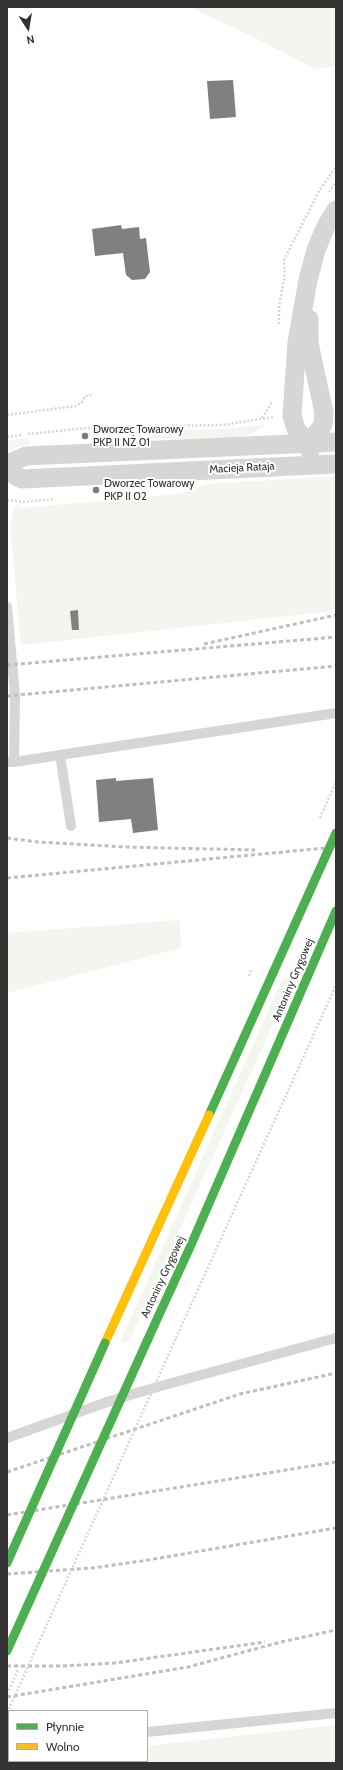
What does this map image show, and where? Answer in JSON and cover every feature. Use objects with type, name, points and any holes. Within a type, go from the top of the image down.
[{"type":"street","points":[[310,444],[296,430],[292,416],[297,342],[308,280],[316,250],[326,226],[336,210]]},
{"type":"street","points":[[308,280],[309,343],[324,413],[324,425],[310,444],[311,465]]},
{"type":"street","name":"Macieja Rataja","points":[[7,464],[26,456],[336,442]]},
{"type":"street","name":"Macieja Rataja","points":[[7,471],[22,479],[336,464]]},
{"type":"street","name":"Antoniny Grygowej","points":[[7,1563],[336,833]]},
{"type":"street","name":"Antoniny Grygowej","points":[[7,1651],[191,1245],[336,911]]},
{"type":"lane","points":[[7,607],[15,695],[11,762],[336,713]]},
{"type":"lane","points":[[60,755],[71,826]]},
{"type":"lane","points":[[7,1438],[150,1388],[336,1338]]},
{"type":"lane","points":[[148,1732],[336,1713]]},
{"type":"path","points":[[7,415],[76,406],[82,402],[85,396],[92,395]]},
{"type":"path","points":[[7,437],[97,427],[223,425],[262,419]]},
{"type":"path","points":[[8,1710],[336,985]]},
{"type":"shaded area","points":[[189,7],[336,7],[336,66],[315,69],[253,37]]},
{"type":"shaded area","points":[[268,424],[255,432],[238,438],[212,440],[150,438],[153,431],[225,429]]},
{"type":"shaded area","points":[[28,438],[30,444],[7,450],[7,441]]},
{"type":"shaded area","points":[[336,476],[336,609],[326,612],[21,645],[10,527],[12,515],[18,504],[22,508],[178,494],[209,484]]},
{"type":"shaded area","points":[[180,920],[181,948],[7,993],[7,933]]},
{"type":"shaded area","points":[[295,976],[129,1341],[120,1342],[282,980]]},
{"type":"shaded area","points":[[336,1725],[336,1763],[7,1763],[8,1760],[8,1762],[148,1762],[148,1746]]},
{"type":"building","points":[[233,80],[236,117],[210,119],[207,81]]},
{"type":"building","points":[[121,225],[122,229],[139,227],[140,239],[146,238],[150,272],[145,279],[132,280],[126,275],[123,253],[95,256],[92,229]]},
{"type":"building","points":[[78,610],[79,630],[72,630],[70,611]]},
{"type":"building","points":[[116,778],[116,781],[153,778],[158,830],[133,833],[131,819],[99,822],[96,780]]},
{"type":"railway","points":[[204,644],[336,615]]},
{"type":"railway","points":[[7,665],[336,637]]},
{"type":"railway","points":[[7,696],[336,666]]},
{"type":"railway","points":[[7,838],[38,842],[125,847],[255,850]]},
{"type":"railway","points":[[7,878],[336,847]]},
{"type":"railway","points":[[7,1472],[240,1394],[336,1373]]},
{"type":"railway","points":[[7,1515],[336,1462]]},
{"type":"railway","points":[[7,1574],[92,1568],[336,1528]]},
{"type":"railway","points":[[7,1697],[188,1667],[281,1642],[336,1630]]},
{"type":"railway","points":[[7,1666],[63,1666],[115,1663],[265,1642]]},
{"type":"traffic: fast","points":[[273,973],[336,833]]},
{"type":"traffic: fast","points":[[148,1339],[191,1245],[336,911]]},
{"type":"traffic: fast","points":[[209,1115],[273,973]]},
{"type":"traffic: fast","points":[[7,1651],[148,1339]]},
{"type":"traffic: fast","points":[[7,1563],[105,1343]]},
{"type":"traffic: slow","points":[[105,1343],[209,1115]]},
{"type":"place","name":"Dworzec Towarowy PKP II NŻ 01","points":[[85,436]]},
{"type":"place","name":"Dworzec Towarowy PKP II 02","points":[[96,490]]}]
